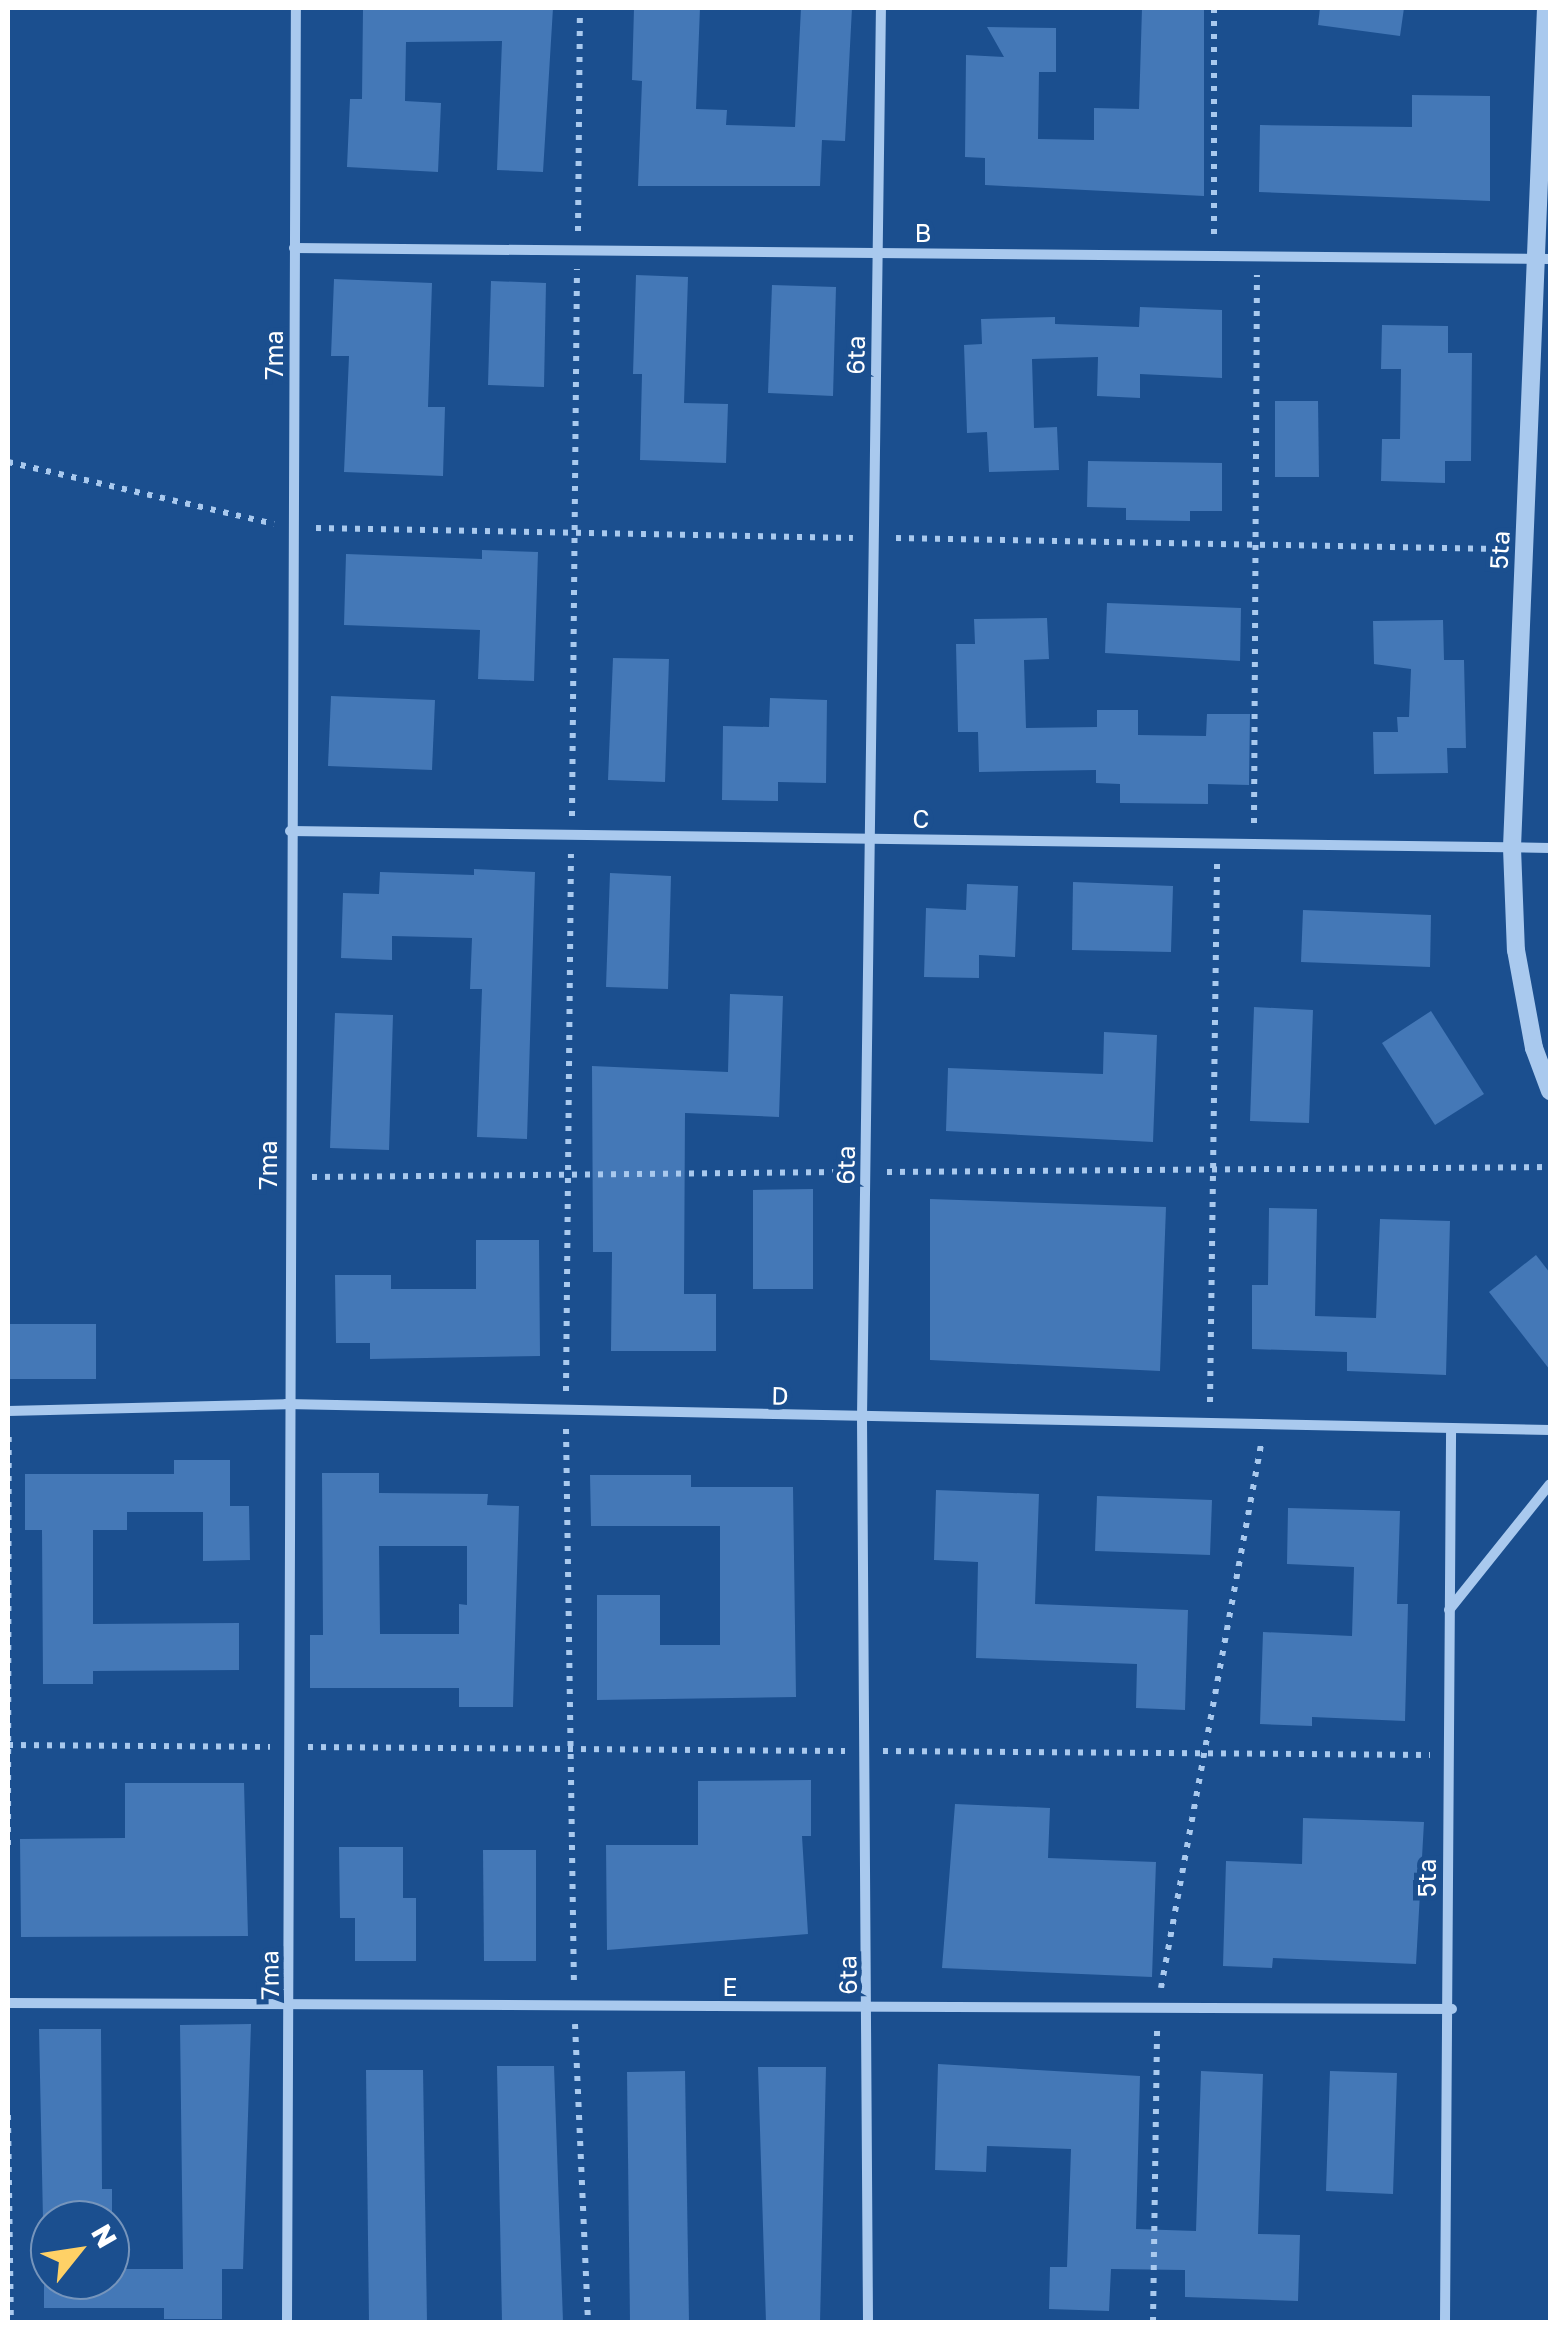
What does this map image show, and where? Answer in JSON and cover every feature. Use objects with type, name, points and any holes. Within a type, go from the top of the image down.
[{"type":"street","name":"7ma","points":[[286,2322],[290,2004],[286,1404],[296,8]]},
{"type":"street","name":"6ta","points":[[868,2322],[862,1418],[881,8]]},
{"type":"street","name":"5ta","points":[[1546,8],[1544,259],[1525,549],[1512,848],[1516,950],[1534,1048],[1550,1090]]},
{"type":"street","name":"B","points":[[294,248],[1544,259]]},
{"type":"street","name":"C","points":[[290,831],[1550,848]]},
{"type":"street","name":"D","points":[[8,1411],[286,1404],[862,1418],[1210,1421],[1451,1433],[1550,1430]]},
{"type":"street","name":"5ta","points":[[1445,2322],[1452,2009],[1451,1433]]},
{"type":"street","points":[[1449,1610],[1550,1484]]},
{"type":"street","name":"E","points":[[8,2002],[1452,2009]]},
{"type":"path","points":[[580,8],[566,1749],[588,2322]]},
{"type":"path","points":[[1214,8],[1214,254]]},
{"type":"path","points":[[1254,844],[1258,256]]},
{"type":"path","points":[[8,462],[292,528],[1525,549]]},
{"type":"path","points":[[1210,1421],[1217,843]]},
{"type":"path","points":[[288,1177],[1550,1167]]},
{"type":"path","points":[[8,1411],[8,1844]]},
{"type":"path","points":[[1154,2322],[1157,2008],[1265,1424]]},
{"type":"path","points":[[8,1745],[1451,1756]]},
{"type":"path","points":[[8,2115],[11,2322]]},
{"type":"building","points":[[363,8],[553,8],[543,172],[497,170],[502,41],[406,42],[405,101],[441,103],[438,172],[347,167],[350,99],[362,99]]},
{"type":"building","points":[[634,8],[700,8],[696,109],[727,110],[726,125],[795,127],[801,8],[852,8],[845,141],[822,140],[820,186],[638,186],[642,81],[632,80]]},
{"type":"building","points":[[1142,8],[1204,8],[1204,196],[985,185],[985,158],[965,157],[966,55],[1004,57],[987,27],[1056,28],[1056,72],[1039,72],[1038,139],[1094,140],[1094,108],[1139,109]]},
{"type":"building","points":[[1320,8],[1404,8],[1400,36],[1318,25]]},
{"type":"building","points":[[1412,95],[1490,96],[1490,201],[1259,192],[1260,125],[1412,127]]},
{"type":"building","points":[[636,275],[688,277],[684,403],[728,404],[726,463],[640,460],[642,374],[633,374]]},
{"type":"building","points":[[334,279],[432,283],[428,407],[445,407],[443,476],[344,472],[349,356],[331,356]]},
{"type":"building","points":[[491,281],[546,283],[544,387],[488,385]]},
{"type":"building","points":[[772,285],[836,287],[833,396],[768,393]]},
{"type":"building","points":[[1140,307],[1222,310],[1222,378],[1140,374],[1140,398],[1097,396],[1098,357],[1032,359],[1034,428],[1057,427],[1059,470],[989,472],[987,432],[967,433],[964,345],[982,344],[981,319],[1055,317],[1055,324],[1139,327]]},
{"type":"building","points":[[1382,325],[1448,326],[1448,353],[1472,353],[1471,461],[1445,461],[1445,483],[1381,481],[1382,439],[1400,439],[1401,369],[1381,369]]},
{"type":"building","points":[[1275,401],[1318,401],[1319,477],[1275,477]]},
{"type":"building","points":[[1088,461],[1222,463],[1222,511],[1190,511],[1190,521],[1126,520],[1126,508],[1087,507]]},
{"type":"building","points":[[482,550],[538,552],[534,681],[478,679],[480,630],[344,625],[346,554],[482,559]]},
{"type":"building","points":[[1107,603],[1241,608],[1240,661],[1105,653]]},
{"type":"building","points":[[1047,618],[1049,659],[1024,660],[1026,728],[1097,727],[1097,710],[1138,710],[1138,735],[1206,736],[1207,714],[1250,714],[1249,785],[1208,784],[1208,804],[1120,803],[1120,784],[1096,783],[1096,770],[979,772],[978,732],[958,732],[956,644],[975,644],[974,619]]},
{"type":"building","points":[[1443,620],[1444,660],[1464,660],[1466,748],[1447,748],[1448,773],[1374,774],[1373,732],[1398,732],[1397,717],[1409,717],[1411,669],[1374,664],[1373,621]]},
{"type":"building","points":[[613,658],[669,659],[665,782],[608,780]]},
{"type":"building","points":[[331,696],[435,700],[432,770],[328,766]]},
{"type":"building","points":[[770,698],[827,700],[826,783],[778,782],[778,801],[722,800],[723,726],[769,727]]},
{"type":"building","points":[[474,869],[535,872],[527,1139],[477,1137],[482,989],[470,989],[472,938],[392,936],[392,960],[341,958],[343,893],[379,894],[380,872],[474,875]]},
{"type":"building","points":[[610,873],[671,876],[668,989],[606,987]]},
{"type":"building","points":[[1073,882],[1173,886],[1171,952],[1072,950]]},
{"type":"building","points":[[967,884],[1018,886],[1015,957],[979,955],[979,978],[924,977],[926,908],[966,910]]},
{"type":"building","points":[[1303,910],[1431,915],[1430,967],[1301,962]]},
{"type":"building","points":[[730,994],[783,996],[779,1117],[685,1113],[684,1294],[716,1294],[716,1351],[611,1351],[612,1252],[593,1252],[592,1066],[728,1072]]},
{"type":"building","points":[[1254,1007],[1313,1010],[1309,1123],[1250,1121]]},
{"type":"building","points":[[1431,1011],[1484,1094],[1435,1125],[1382,1043]]},
{"type":"building","points":[[335,1013],[393,1015],[389,1150],[330,1148]]},
{"type":"building","points":[[1104,1032],[1157,1035],[1153,1142],[946,1131],[948,1068],[1103,1074]]},
{"type":"building","points":[[813,1189],[813,1289],[753,1289],[753,1190]]},
{"type":"building","points":[[930,1199],[1166,1207],[1160,1371],[930,1360]]},
{"type":"building","points":[[1269,1208],[1317,1209],[1315,1316],[1376,1318],[1380,1219],[1450,1221],[1446,1375],[1347,1371],[1347,1352],[1252,1349],[1252,1285],[1268,1285]]},
{"type":"building","points":[[476,1240],[539,1240],[540,1356],[370,1359],[370,1343],[336,1343],[335,1275],[391,1275],[391,1289],[476,1289]]},
{"type":"building","points":[[1536,1255],[1550,1273],[1550,1370],[1489,1292]]},
{"type":"building","points":[[8,1324],[96,1324],[96,1379],[8,1379]]},
{"type":"building","points":[[174,1460],[230,1460],[230,1506],[249,1506],[250,1560],[203,1561],[203,1512],[127,1512],[127,1530],[93,1530],[93,1624],[239,1623],[239,1670],[93,1671],[93,1684],[43,1684],[42,1530],[25,1530],[25,1474],[174,1474]]},
{"type":"building","points":[[322,1473],[379,1473],[379,1493],[488,1494],[487,1505],[519,1506],[513,1707],[459,1707],[459,1688],[310,1688],[310,1635],[323,1635]],"holes":[[[379,1546],[467,1546],[467,1605],[459,1604],[459,1634],[380,1634]]]},
{"type":"building","points":[[590,1475],[691,1475],[691,1487],[793,1487],[796,1697],[597,1700],[597,1595],[660,1595],[660,1645],[720,1645],[720,1526],[591,1526]]},
{"type":"building","points":[[936,1490],[1039,1494],[1035,1604],[1188,1610],[1185,1710],[1136,1708],[1137,1664],[976,1658],[978,1562],[934,1560]]},
{"type":"building","points":[[1097,1496],[1212,1500],[1210,1555],[1095,1551]]},
{"type":"building","points":[[1288,1508],[1400,1511],[1397,1604],[1408,1604],[1405,1721],[1312,1717],[1312,1726],[1260,1724],[1263,1632],[1352,1636],[1354,1567],[1287,1564]]},
{"type":"building","points":[[811,1780],[811,1836],[802,1836],[808,1934],[607,1950],[606,1845],[698,1845],[698,1781]]},
{"type":"building","points":[[125,1783],[244,1783],[248,1936],[21,1937],[20,1839],[125,1838]]},
{"type":"building","points":[[955,1804],[1050,1808],[1048,1858],[1156,1862],[1152,1977],[942,1968]]},
{"type":"building","points":[[1303,1818],[1424,1822],[1416,1964],[1273,1958],[1272,1968],[1223,1966],[1226,1861],[1302,1864]]},
{"type":"building","points":[[339,1847],[403,1847],[403,1898],[416,1898],[416,1961],[355,1961],[355,1918],[340,1918]]},
{"type":"building","points":[[483,1850],[536,1850],[536,1961],[484,1961]]},
{"type":"building","points":[[251,2024],[243,2269],[222,2269],[222,2319],[164,2319],[164,2308],[44,2308],[44,2300],[130,2300],[130,2269],[183,2269],[180,2025]]},
{"type":"building","points":[[39,2029],[101,2029],[102,2189],[112,2189],[112,2200],[43,2200]]},
{"type":"building","points":[[938,2064],[1140,2076],[1136,2229],[1196,2231],[1201,2071],[1263,2074],[1258,2234],[1300,2235],[1298,2301],[1185,2297],[1185,2270],[1111,2269],[1109,2311],[1049,2309],[1050,2267],[1067,2267],[1071,2149],[987,2146],[986,2172],[935,2170]]},
{"type":"building","points":[[497,2066],[554,2066],[563,2322],[502,2322]]},
{"type":"building","points":[[758,2067],[826,2067],[820,2322],[766,2322]]},
{"type":"building","points":[[366,2070],[423,2070],[427,2322],[369,2322]]},
{"type":"building","points":[[685,2071],[689,2322],[630,2322],[627,2072]]},
{"type":"building","points":[[1330,2071],[1397,2073],[1393,2194],[1326,2191]]}]
